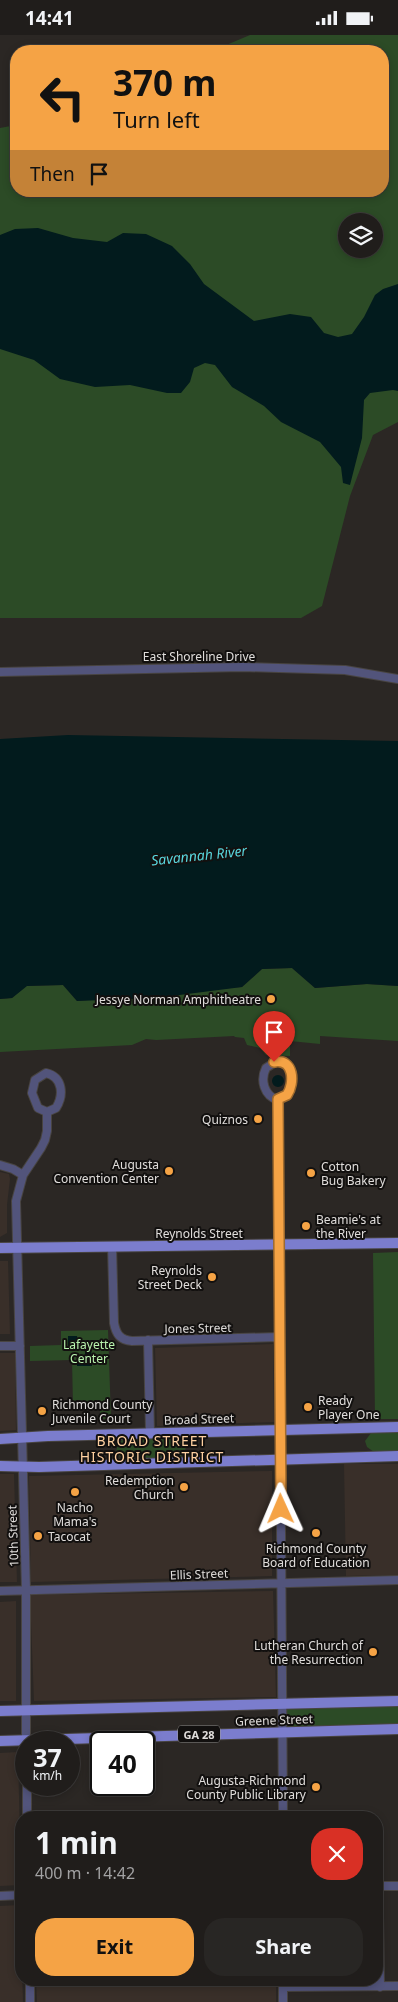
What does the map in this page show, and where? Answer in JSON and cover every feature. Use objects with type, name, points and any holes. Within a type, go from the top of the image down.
[{"type":"main road","name":"Reynolds Street","points":[[0,1248],[398,1243]]},
{"type":"main road","name":"Broad Street","points":[[0,1439],[398,1427]]},
{"type":"main road","points":[[0,1466],[398,1456]]},
{"type":"main road","name":"Greene Street","points":[[0,1711],[398,1701]]},
{"type":"main road","name":"Greene Street","points":[[80,1738],[398,1729]]},
{"type":"main road","name":"Greene Street","points":[[0,1741],[15,1740]]},
{"type":"street","name":"East Shoreline Drive","points":[[0,671],[243,667],[345,670],[398,679]]},
{"type":"street","points":[[277,1061],[289,1067],[292,1080],[287,1095],[278,1099],[272,1098],[267,1093],[263,1081],[266,1067],[277,1061]]},
{"type":"street","points":[[46,1073],[58,1080],[61,1092],[56,1108],[47,1112],[38,1108],[32,1093],[35,1080],[46,1073]]},
{"type":"street","points":[[278,1099],[284,1704],[283,1811]]},
{"type":"street","name":"10th Street","points":[[26,1731],[26,1590],[16,1201],[23,1175],[43,1145],[47,1131],[47,1112]]},
{"type":"street","points":[[0,1165],[14,1169],[23,1175]]},
{"type":"street","name":"Jones Street","points":[[112,1246],[114,1323],[119,1337],[126,1341],[279,1337]]},
{"type":"street","points":[[148,1340],[150,1433]]},
{"type":"street","points":[[0,1346],[20,1345]]},
{"type":"street","name":"Ellis Street","points":[[0,1591],[398,1580]]},
{"type":"street","points":[[27,1796],[27,1811]]},
{"type":"street","points":[[383,1886],[398,1886]]},
{"type":"street","points":[[0,1895],[15,1895]]},
{"type":"street","points":[[30,1986],[30,2002]]},
{"type":"street","points":[[283,1986],[283,2002]]},
{"type":"street","points":[[356,1986],[398,1986]]},
{"type":"shaded area","points":[[0,1172],[9,1174],[10,1179],[7,1205],[7,1233],[0,1237]]},
{"type":"shaded area","points":[[0,1261],[8,1261],[10,1334],[0,1334]]},
{"type":"shaded area","points":[[273,1344],[274,1422],[157,1426],[155,1348]]},
{"type":"shaded area","points":[[0,1353],[15,1353],[16,1430],[0,1431]]},
{"type":"shaded area","points":[[344,1464],[398,1464],[398,1575],[346,1576]]},
{"type":"shaded area","points":[[272,1471],[272,1576],[31,1582],[29,1476]]},
{"type":"shaded area","points":[[0,1474],[14,1474],[17,1582],[0,1582]]},
{"type":"shaded area","points":[[273,1591],[276,1697],[34,1701],[30,1595]]},
{"type":"shaded area","points":[[16,1601],[16,1701],[0,1701],[0,1602]]},
{"type":"shaded area","points":[[15,1752],[15,1796],[19,1796],[19,1811],[15,1811],[15,1885],[0,1886],[0,1753]]},
{"type":"shaded area","points":[[15,1905],[15,1986],[23,1986],[23,2002],[0,2002],[0,1906]]},
{"type":"shaded area","points":[[36,1986],[276,1986],[276,2002],[37,2002]]},
{"type":"green space","points":[[250,35],[398,35],[398,422],[373,435],[350,496],[322,606],[301,618],[0,618],[0,128],[10,126],[10,197],[389,197],[389,45],[226,45]]},
{"type":"green space","points":[[292,968],[315,988],[367,984],[398,986],[398,1041],[320,1036],[320,1044],[290,1041],[290,1056],[266,1055],[260,1048],[247,1045],[244,1038],[234,1036],[146,1039],[132,1045],[0,1052],[0,999],[12,998],[26,986],[63,985],[77,1001],[242,987],[262,969]]},
{"type":"green space","points":[[398,1252],[398,1419],[375,1419],[373,1253]]},
{"type":"green space","name":"Lafayette Center","points":[[108,1330],[111,1419],[100,1419],[100,1405],[73,1405],[72,1360],[30,1361],[30,1346],[61,1345],[61,1331]]},
{"type":"green space","points":[[398,1431],[398,1452],[374,1452],[367,1447],[365,1441],[371,1433]]},
{"type":"green space","points":[[177,1437],[183,1439],[186,1444],[185,1453],[180,1457],[125,1459],[119,1456],[116,1451],[119,1442],[124,1439]]},
{"type":"green space","points":[[398,1701],[398,1729],[284,1732],[284,1704]]},
{"type":"water","points":[[38,228],[73,238],[107,242],[123,233],[146,234],[172,246],[190,264],[204,284],[254,321],[290,314],[311,317],[324,333],[338,337],[352,334],[364,317],[375,295],[383,289],[398,284],[398,391],[370,393],[364,400],[362,438],[350,485],[343,483],[341,467],[320,442],[281,422],[264,406],[232,387],[215,365],[205,363],[194,368],[190,382],[181,393],[167,393],[130,385],[95,387],[60,379],[34,360],[0,349],[0,235],[15,229]]},
{"type":"water","name":"Savannah River","points":[[68,735],[398,741],[398,986],[367,984],[315,988],[292,968],[262,969],[242,987],[156,998],[77,1001],[63,985],[27,986],[12,998],[0,999],[0,739]]},
{"type":"water","points":[[280,1075],[283,1076],[283,1086],[276,1087],[273,1086],[272,1079],[273,1076]]},
{"type":"water","points":[[68,1336],[77,1336],[78,1341],[99,1340],[99,1344],[91,1345],[92,1366],[77,1366],[77,1360],[85,1360],[85,1348],[68,1349]]},
{"type":"place","name":"Jessye Norman Amphitheatre","points":[[271,999]]},
{"type":"place","name":"Quiznos","points":[[258,1119]]},
{"type":"place","name":"Augusta Convention Center","points":[[169,1171]]},
{"type":"place","name":"Cotton Bug Bakery","points":[[311,1173]]},
{"type":"place","name":"Beamie's at the River","points":[[306,1226]]},
{"type":"place","name":"Reynolds Street Deck","points":[[212,1277]]},
{"type":"place","name":"Ready Player One","points":[[308,1407]]},
{"type":"place","name":"Richmond County Juvenile Court","points":[[42,1411]]},
{"type":"place","name":"Redemption Church","points":[[184,1487]]},
{"type":"place","name":"Nacho Mama's","points":[[75,1492]]},
{"type":"place","name":"Richmond County Board of Education","points":[[316,1533]]},
{"type":"place","name":"Tacocat","points":[[38,1536]]},
{"type":"place","name":"Lutheran Church of the Resurrection","points":[[373,1652]]},
{"type":"place","name":"Augusta-Richmond County Public Library","points":[[316,1787]]},
{"type":"district","name":"BROAD STREET HISTORIC DISTRICT","points":[[152,1448]]},
{"type":"route","points":[[274,1062],[280,1061],[284,1063],[292,1073],[292,1086],[289,1092],[281,1099],[278,1099],[281,1509]]}]
